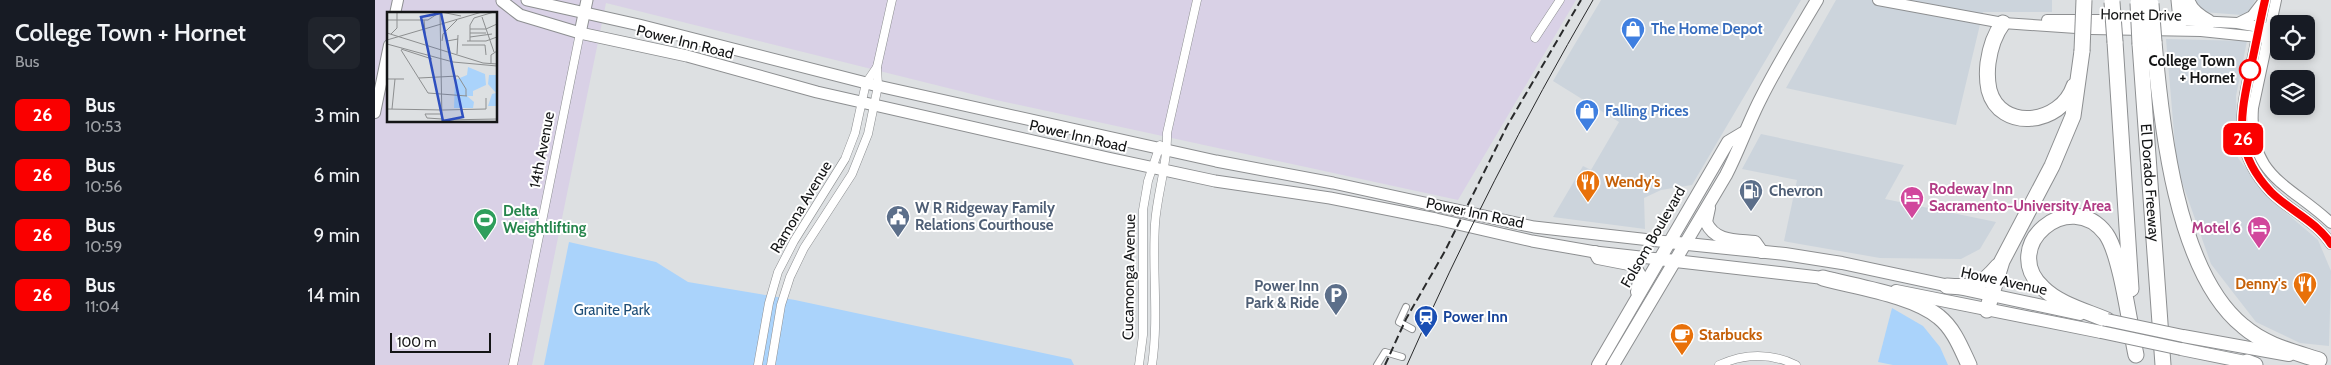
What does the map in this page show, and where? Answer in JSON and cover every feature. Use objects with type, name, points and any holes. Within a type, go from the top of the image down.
[{"type":"highway","points":[[1947,286],[1966,287],[1979,285],[1987,279],[2002,260],[2065,138],[2073,116],[2081,57],[2084,0]]},
{"type":"highway","points":[[2179,0],[2181,20],[2156,25],[2148,38],[2171,177],[2189,237],[2209,282],[2231,315],[2255,336],[2281,348],[2325,361]]},
{"type":"highway","points":[[2187,0],[2188,5],[2199,17],[2208,22]]},
{"type":"highway","name":"El Dorado Freeway","points":[[2112,1],[2136,360]]},
{"type":"highway","name":"El Dorado Freeway","points":[[2144,2],[2148,38],[2163,362]]},
{"type":"highway","points":[[2003,23],[1995,34],[1987,75],[1989,91],[1998,105],[2010,116],[2041,117],[2056,112],[2070,97],[2081,57]]},
{"type":"highway","points":[[2104,326],[2042,288],[2030,269],[2029,254],[2035,236],[2045,225],[2058,218],[2074,217],[2089,221],[2106,234],[2112,245],[2120,274],[2136,360]]},
{"type":"highway","points":[[1990,303],[2002,260]]},
{"type":"highway","points":[[1823,278],[1904,299],[1924,307],[1947,324],[1959,343],[1969,365]]},
{"type":"main road","name":"Power Inn Road","points":[[503,0],[520,16],[580,33],[687,56],[874,105],[1158,169],[1249,188],[1330,198],[1595,252],[1659,259]]},
{"type":"main road","name":"Power Inn Road","points":[[527,0],[586,6],[866,83],[1162,150],[1333,183],[1534,227],[1668,242]]},
{"type":"main road","name":"Folsom Boulevard","points":[[1618,361],[1739,150],[1743,133],[1777,68],[1817,0]]},
{"type":"main road","name":"14th Avenue","points":[[580,33],[586,6]]},
{"type":"main road","name":"Folsom Boulevard","points":[[1598,365],[1727,142],[1743,133]]},
{"type":"main road","points":[[1712,198],[1706,222],[1714,234],[1720,238],[1755,242],[1762,252]]},
{"type":"main road","name":"Howe Avenue","points":[[1668,242],[1842,263],[1947,286],[1990,303]]},
{"type":"main road","points":[[1595,252],[1598,258],[1630,263],[1637,268],[1639,279],[1635,301]]},
{"type":"main road","name":"Howe Avenue","points":[[1659,259],[1823,278],[1990,303],[2104,326],[2183,336],[2325,361]]},
{"type":"main road","name":"Howe Avenue","points":[[2104,326],[2181,349],[2254,364]]},
{"type":"street","name":"Ramona Avenue","points":[[771,365],[781,306],[790,277],[804,248],[852,174],[868,134],[878,86],[877,67],[892,0]]},
{"type":"street","name":"Cucamonga Avenue","points":[[1152,365],[1155,335],[1155,226],[1158,169],[1197,0]]},
{"type":"street","points":[[1535,38],[1560,0]]},
{"type":"street","name":"Hornet Drive","points":[[1878,0],[2003,23],[2091,28],[2148,38],[2258,32]]},
{"type":"street","points":[[2237,23],[2252,16],[2265,0]]},
{"type":"street","points":[[2265,0],[2241,117],[2241,133],[2245,150],[2256,173],[2269,190],[2321,230],[2331,244]]},
{"type":"street","points":[[2276,0],[2253,116],[2253,132],[2259,152],[2267,167],[2280,184],[2331,224]]},
{"type":"street","name":"Hornet Drive","points":[[1984,19],[2181,20],[2237,23],[2258,32],[2269,34]]},
{"type":"street","name":"14th Avenue","points":[[513,365],[580,33]]},
{"type":"street","points":[[375,113],[387,55]]},
{"type":"street","name":"Ramona Avenue","points":[[758,365],[769,303],[778,272],[794,241],[845,160],[855,133],[866,83],[877,67]]},
{"type":"street","name":"Cucamonga Avenue","points":[[1139,365],[1143,335],[1142,226],[1145,197],[1158,169],[1162,150]]},
{"type":"street","points":[[1405,307],[1399,322],[1412,329]]},
{"type":"street","points":[[1377,365],[1385,352],[1402,357]]},
{"type":"street","points":[[1719,365],[1735,359],[1757,356],[1774,357],[1796,365]]},
{"type":"shaded area","points":[[375,0],[1576,0],[1458,200],[996,100],[606,3],[532,365],[375,365]]},
{"type":"shaded area","points":[[1601,0],[1801,0],[1692,185],[1661,190],[1644,198],[1645,229],[1553,217],[1583,166],[1591,170],[1619,122],[1553,81]]},
{"type":"shaded area","points":[[1836,0],[2052,0],[2052,12],[1983,12],[1956,125],[1786,88]]},
{"type":"shaded area","points":[[2194,0],[2255,0],[2249,12],[2242,15],[2203,12],[2195,4]]},
{"type":"shaded area","points":[[2166,39],[2247,41],[2236,96],[2238,158],[2270,199],[2318,240],[2331,271],[2329,346],[2300,343],[2256,322],[2211,264],[2177,168]]},
{"type":"shaded area","points":[[1761,134],[1904,165],[1885,199],[1996,222],[1980,249],[1961,259],[1880,258],[1784,241],[1797,180],[1742,169]]},
{"type":"green space","name":"Granite Park","points":[[569,242],[656,262],[688,282],[795,300],[1071,359],[1074,365],[544,365]]},
{"type":"green space","points":[[1892,308],[1923,326],[1940,347],[1948,365],[1893,365],[1878,362]]},
{"type":"tram line","points":[[1407,365],[1495,180],[1593,0]]},
{"type":"railway","points":[[1385,365],[1406,319],[1445,251],[1507,126],[1581,0]]},
{"type":"bus line","name":"26","points":[[2265,0],[2241,117],[2241,133],[2245,150],[2251,165],[2264,184],[2274,194],[2321,230],[2331,244]]},
{"type":"place","name":"The Home Depot","points":[[1633,50]]},
{"type":"place","name":"College Town + Hornet","points":[[2250,70]]},
{"type":"place","name":"Falling Prices","points":[[1587,132]]},
{"type":"place","name":"Wendy's","points":[[1588,203]]},
{"type":"place","name":"Chevron","points":[[1751,212]]},
{"type":"place","name":"Rodeway Inn Sacramento-University Area","points":[[1912,219]]},
{"type":"place","name":"W R Ridgeway Family Relations Courthouse","points":[[898,238]]},
{"type":"place","name":"Delta Weightlifting","points":[[485,241]]},
{"type":"place","name":"Motel 6","points":[[2259,249]]},
{"type":"place","name":"Denny's","points":[[2305,305]]},
{"type":"place","name":"Power Inn Park & Ride","points":[[1336,316]]},
{"type":"place","name":"Power Inn","points":[[1426,338]]},
{"type":"place","name":"Starbucks","points":[[1682,356]]}]
